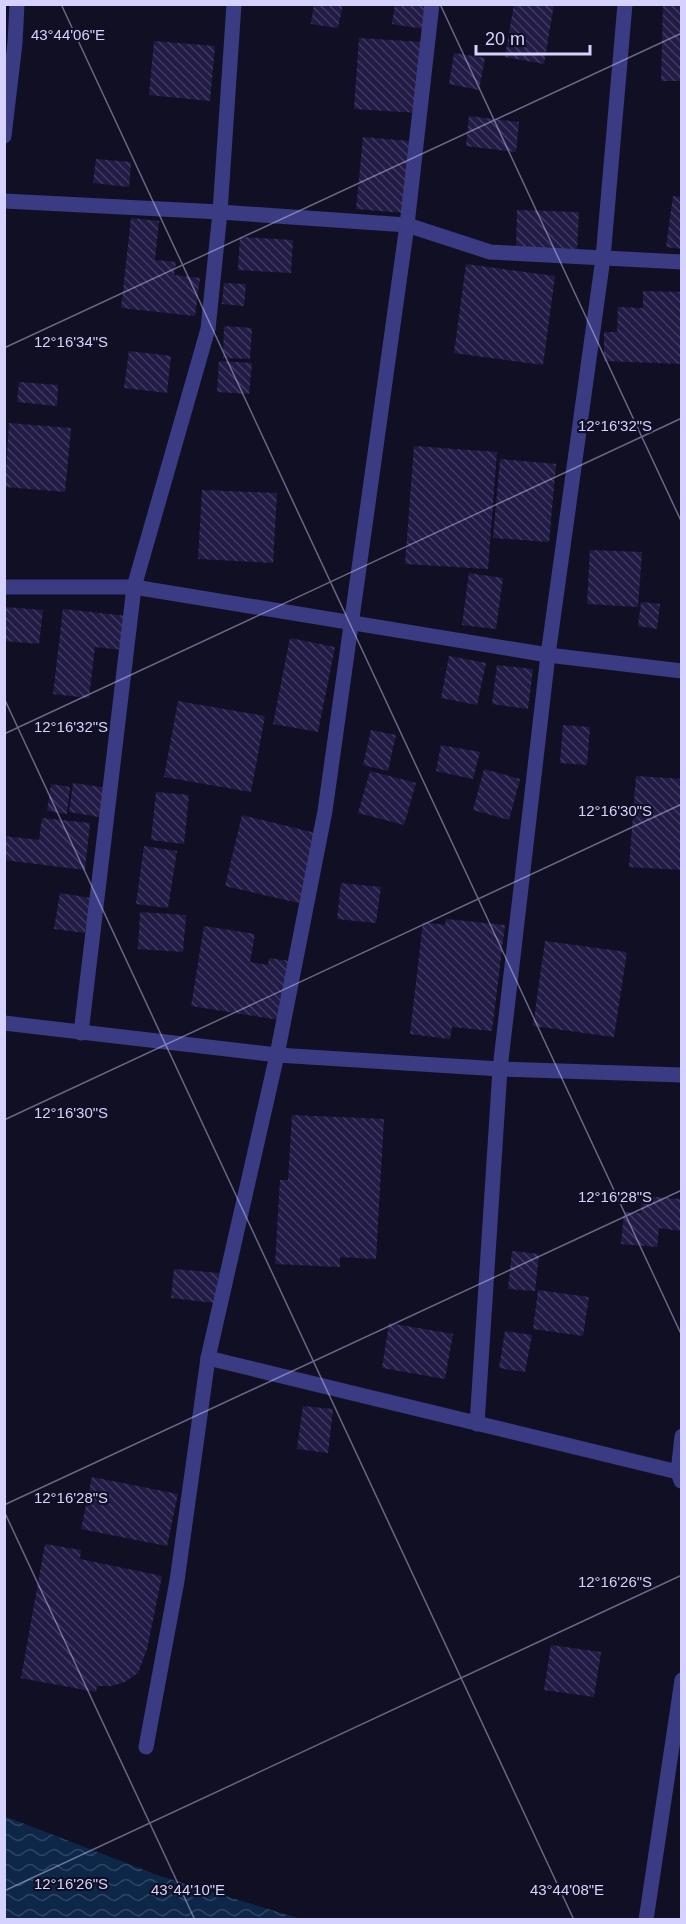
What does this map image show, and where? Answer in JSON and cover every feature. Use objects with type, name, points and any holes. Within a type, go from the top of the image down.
[{"type":"street","points":[[4,136],[15,44],[17,4]]},
{"type":"street","points":[[81,1033],[134,587],[208,329],[220,212],[234,4]]},
{"type":"street","points":[[146,1747],[177,1581],[208,1358],[277,1055],[325,811],[407,225],[432,4]]},
{"type":"street","points":[[477,1424],[500,1069],[548,655],[603,258],[625,4]]},
{"type":"street","points":[[4,201],[220,212],[407,225],[490,252],[681,262]]},
{"type":"street","points":[[4,587],[134,587],[548,655],[681,671]]},
{"type":"street","points":[[4,1023],[277,1055],[500,1069],[681,1075]]},
{"type":"street","points":[[208,1358],[680,1476],[681,1436]]},
{"type":"street","points":[[646,1920],[681,1680]]},
{"type":"water","points":[[4,1816],[160,1876],[301,1919],[5,1919]]},
{"type":"building","points":[[314,4],[343,4],[338,28],[311,24]]},
{"type":"building","points":[[395,4],[428,4],[424,29],[392,24]]},
{"type":"building","points":[[514,4],[554,4],[544,64],[505,57]]},
{"type":"building","points":[[663,4],[682,4],[682,81],[661,81]]},
{"type":"building","points":[[359,38],[424,42],[419,113],[354,109]]},
{"type":"building","points":[[154,41],[215,46],[210,101],[149,95]]},
{"type":"building","points":[[454,53],[485,58],[479,90],[449,84]]},
{"type":"building","points":[[469,116],[519,122],[516,152],[466,146]]},
{"type":"building","points":[[363,137],[410,141],[403,213],[356,209]]},
{"type":"building","points":[[96,159],[131,162],[129,187],[93,183]]},
{"type":"building","points":[[673,196],[682,197],[682,249],[666,247]]},
{"type":"building","points":[[517,210],[579,212],[577,252],[516,250]]},
{"type":"building","points":[[131,218],[159,221],[155,260],[176,262],[174,275],[200,278],[195,316],[121,308]]},
{"type":"building","points":[[240,237],[293,240],[291,273],[238,270]]},
{"type":"building","points":[[466,264],[555,276],[543,365],[454,353]]},
{"type":"building","points":[[224,283],[246,284],[244,306],[222,304]]},
{"type":"building","points":[[643,291],[682,292],[682,364],[604,361],[604,332],[617,332],[618,307],[643,308]]},
{"type":"building","points":[[224,326],[252,328],[250,359],[223,358]]},
{"type":"building","points":[[129,351],[171,356],[167,393],[124,388]]},
{"type":"building","points":[[219,361],[252,363],[249,394],[217,392]]},
{"type":"building","points":[[19,382],[58,385],[57,406],[17,402]]},
{"type":"building","points":[[9,423],[71,428],[65,492],[5,487]]},
{"type":"building","points":[[414,446],[497,452],[488,569],[405,564]]},
{"type":"building","points":[[500,459],[556,464],[549,542],[493,538]]},
{"type":"building","points":[[202,490],[277,493],[273,563],[198,559]]},
{"type":"building","points":[[590,550],[642,552],[638,607],[587,604]]},
{"type":"building","points":[[469,573],[503,578],[496,629],[462,625]]},
{"type":"building","points":[[641,602],[660,604],[657,629],[638,626]]},
{"type":"building","points":[[4,607],[43,610],[39,644],[4,641]]},
{"type":"building","points":[[63,609],[127,616],[123,650],[95,647],[89,698],[53,694]]},
{"type":"building","points":[[290,638],[335,647],[318,732],[273,724]]},
{"type":"building","points":[[449,656],[486,663],[477,705],[441,698]]},
{"type":"building","points":[[497,665],[533,669],[528,709],[492,704]]},
{"type":"building","points":[[178,701],[265,716],[251,792],[164,777]]},
{"type":"building","points":[[563,725],[590,727],[587,765],[560,763]]},
{"type":"building","points":[[371,730],[396,735],[388,771],[363,765]]},
{"type":"building","points":[[441,745],[480,752],[473,779],[436,771]]},
{"type":"building","points":[[484,769],[520,779],[509,820],[473,810]]},
{"type":"building","points":[[370,771],[416,783],[404,825],[358,813]]},
{"type":"building","points":[[636,776],[682,779],[682,870],[629,867]]},
{"type":"building","points":[[73,783],[109,788],[105,818],[69,812]]},
{"type":"building","points":[[51,784],[70,787],[67,814],[47,811]]},
{"type":"building","points":[[156,792],[189,795],[184,844],[151,840]]},
{"type":"building","points":[[242,815],[316,833],[299,903],[225,886]]},
{"type":"building","points":[[42,818],[90,823],[85,870],[4,860],[4,836],[39,840]]},
{"type":"building","points":[[144,846],[177,851],[168,908],[136,904]]},
{"type":"building","points":[[341,883],[381,887],[376,923],[337,919]]},
{"type":"building","points":[[60,893],[91,898],[85,933],[54,929]]},
{"type":"building","points":[[140,912],[186,915],[183,952],[138,949]]},
{"type":"building","points":[[446,919],[505,925],[492,1031],[452,1027],[450,1039],[410,1034],[423,922],[445,925]]},
{"type":"building","points":[[204,926],[255,934],[250,962],[268,965],[269,958],[290,961],[280,1020],[191,1006]]},
{"type":"building","points":[[545,941],[627,952],[614,1037],[533,1026]]},
{"type":"building","points":[[292,1115],[384,1119],[376,1259],[340,1257],[340,1267],[275,1264],[280,1180],[288,1180]]},
{"type":"building","points":[[642,1196],[682,1199],[680,1231],[659,1228],[657,1247],[621,1244],[624,1212],[641,1213]]},
{"type":"building","points":[[512,1251],[539,1254],[535,1291],[508,1289]]},
{"type":"building","points":[[174,1269],[219,1273],[216,1303],[171,1298]]},
{"type":"building","points":[[538,1290],[589,1297],[583,1336],[533,1329]]},
{"type":"building","points":[[389,1323],[453,1334],[445,1379],[382,1368]]},
{"type":"building","points":[[505,1331],[532,1335],[525,1372],[499,1368]]},
{"type":"building","points":[[303,1406],[333,1409],[328,1453],[297,1449]]},
{"type":"building","points":[[92,1477],[178,1494],[167,1546],[81,1529]]},
{"type":"building","points":[[45,1544],[81,1550],[80,1559],[162,1576],[147,1649],[138,1673],[125,1682],[111,1686],[97,1686],[96,1692],[21,1678]]},
{"type":"building","points":[[551,1645],[601,1652],[594,1697],[544,1690]]}]
